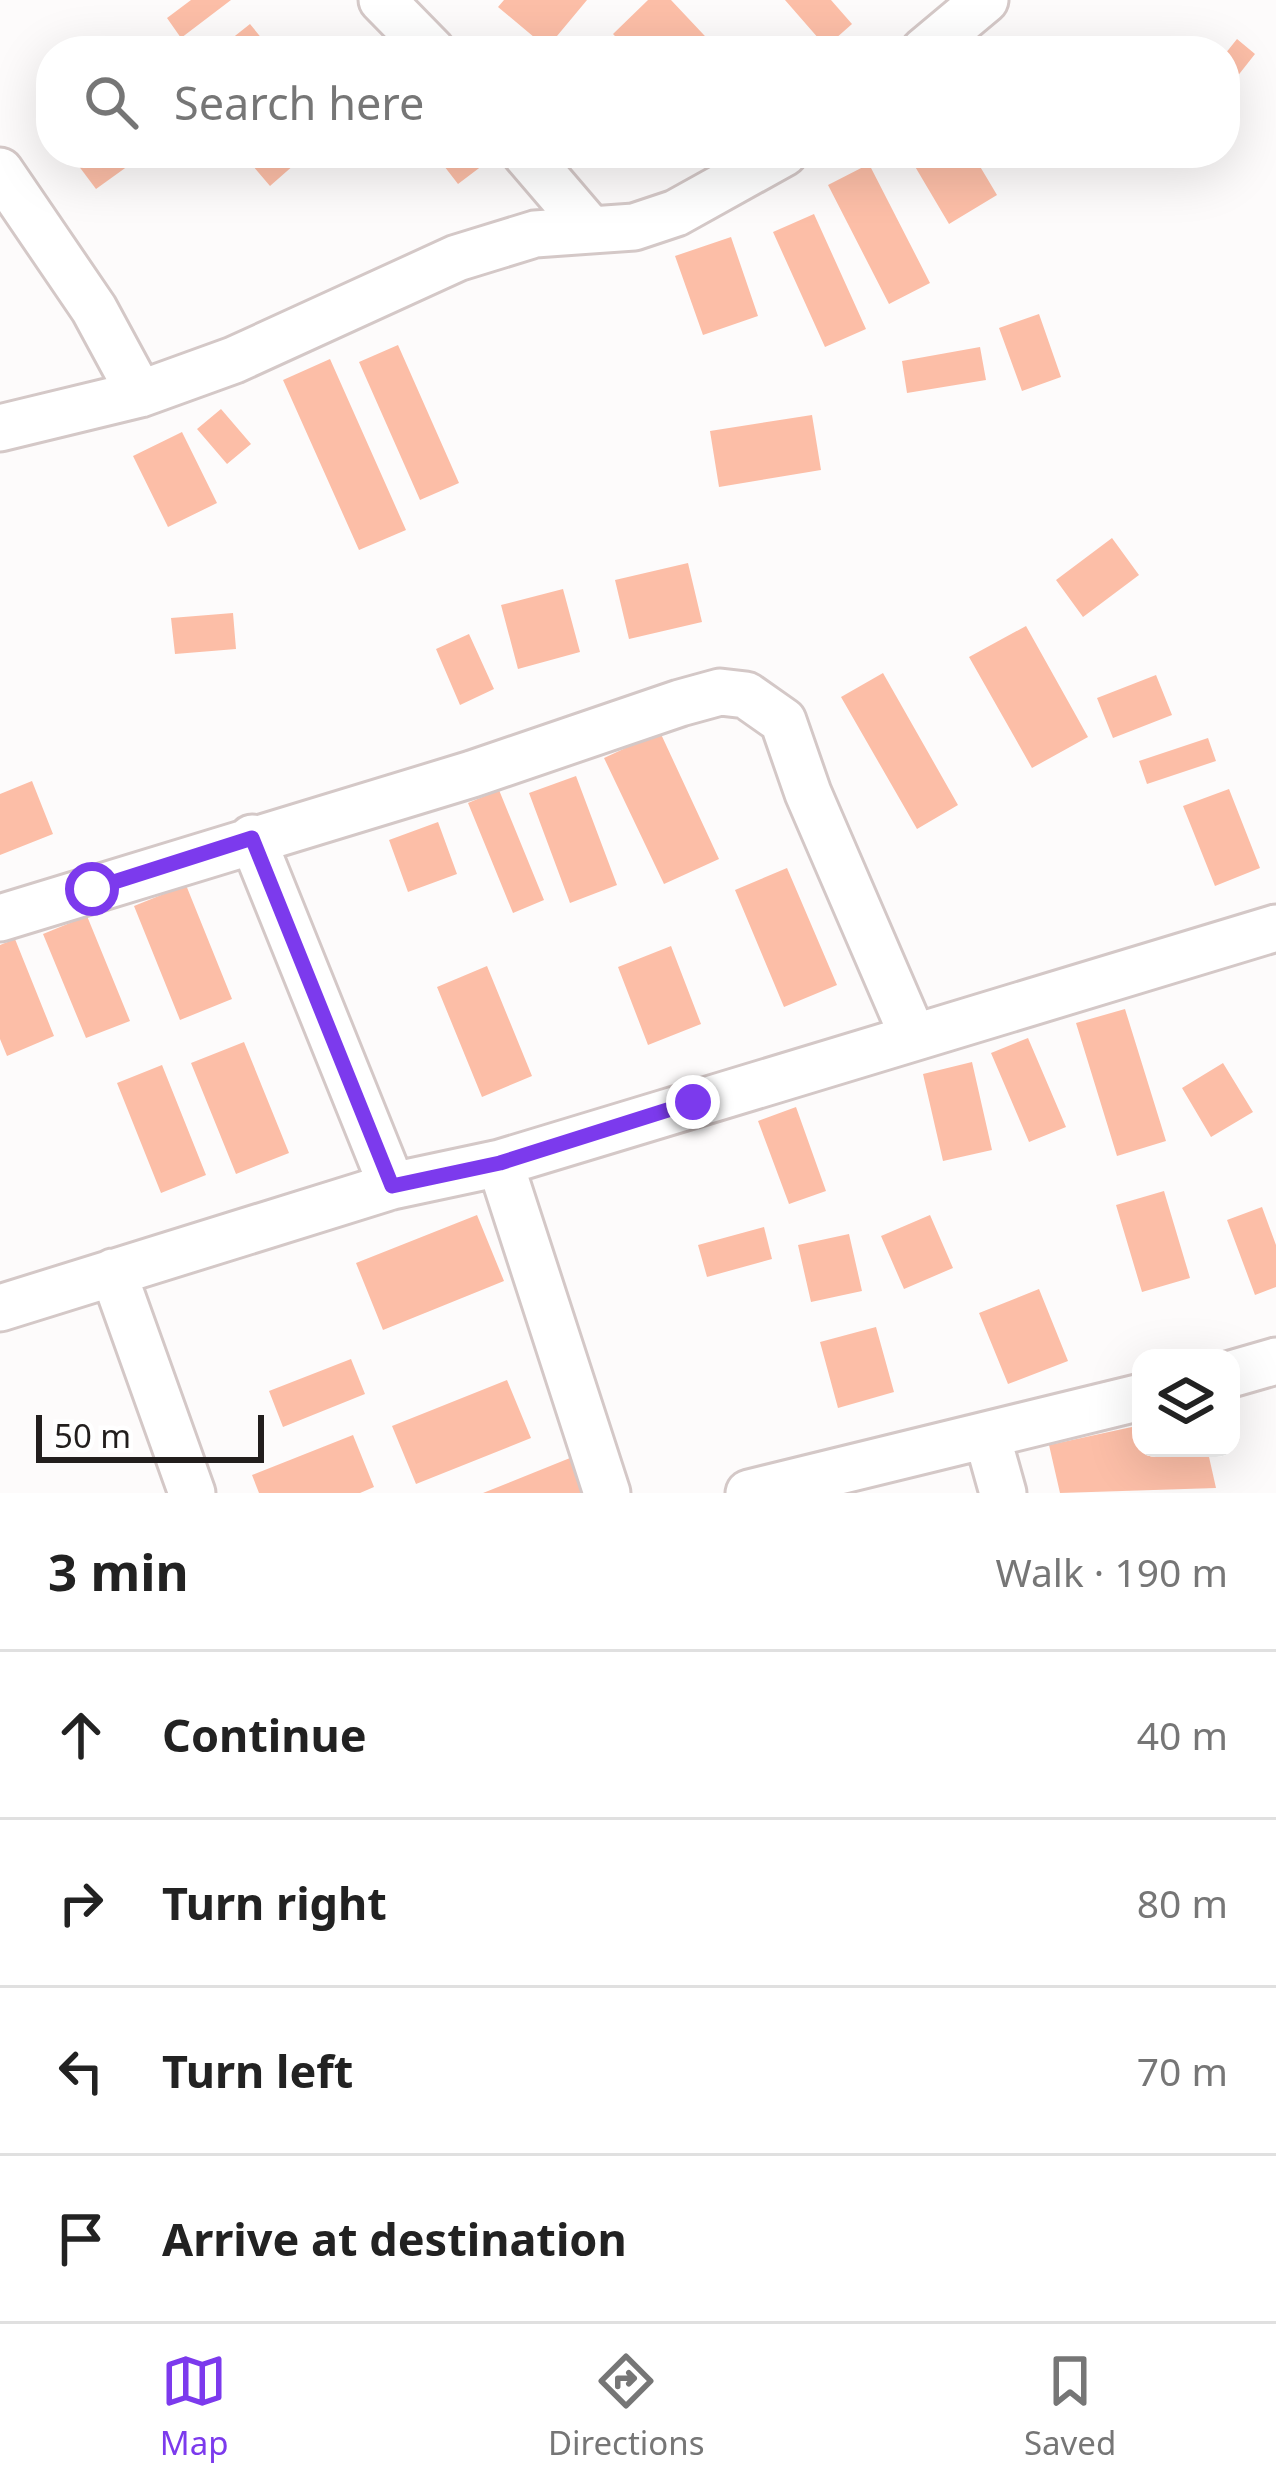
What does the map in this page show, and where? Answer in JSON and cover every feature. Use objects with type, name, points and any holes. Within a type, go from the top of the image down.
[{"type":"street","points":[[382,0],[417,36]]},
{"type":"street","points":[[937,36],[963,6]]},
{"type":"street","points":[[538,168],[590,229]]},
{"type":"street","points":[[0,428],[140,394],[293,335],[457,258],[535,234],[634,227],[676,213],[757,168]]},
{"type":"street","points":[[0,171],[94,309],[140,394]]},
{"type":"street","points":[[0,918],[472,774],[680,703],[720,692],[746,694],[783,721],[808,793],[911,1034]]},
{"type":"street","points":[[252,838],[392,1186]]},
{"type":"street","points":[[0,1308],[392,1186],[500,1163],[911,1034],[1276,928]]},
{"type":"street","points":[[500,1163],[607,1493]]},
{"type":"street","points":[[113,1272],[192,1493]]},
{"type":"street","points":[[1240,1371],[1276,1361]]},
{"type":"street","points":[[749,1493],[1132,1399]]},
{"type":"street","points":[[987,1436],[1003,1493]]},
{"type":"building","points":[[191,0],[231,0],[184,36],[167,18]]},
{"type":"building","points":[[504,0],[587,0],[557,36],[533,36],[498,7]]},
{"type":"building","points":[[648,0],[671,0],[705,36],[615,36]]},
{"type":"building","points":[[785,0],[831,0],[852,24],[838,36],[816,36]]},
{"type":"building","points":[[250,24],[260,36],[235,36]]},
{"type":"building","points":[[1240,42],[1255,54],[1240,73]]},
{"type":"building","points":[[80,168],[125,168],[96,189]]},
{"type":"building","points":[[255,168],[290,168],[270,186]]},
{"type":"building","points":[[446,168],[479,168],[458,184]]},
{"type":"building","points":[[861,168],[871,168],[930,283],[889,304],[828,185]]},
{"type":"building","points":[[916,168],[981,168],[997,195],[949,224]]},
{"type":"building","points":[[814,214],[866,329],[825,347],[773,232]]},
{"type":"building","points":[[731,237],[758,316],[703,335],[675,256]]},
{"type":"building","points":[[1039,314],[1061,377],[1022,391],[999,328]]},
{"type":"building","points":[[398,345],[459,483],[420,500],[359,362]]},
{"type":"building","points":[[980,347],[986,380],[907,393],[902,361]]},
{"type":"building","points":[[330,359],[406,530],[359,550],[283,380]]},
{"type":"building","points":[[221,409],[251,444],[227,464],[197,429]]},
{"type":"building","points":[[812,415],[821,470],[719,487],[710,431]]},
{"type":"building","points":[[182,432],[217,503],[168,527],[133,456]]},
{"type":"building","points":[[1112,538],[1139,575],[1083,617],[1056,580]]},
{"type":"building","points":[[688,563],[702,622],[629,639],[615,580]]},
{"type":"building","points":[[563,589],[580,652],[518,669],[501,605]]},
{"type":"building","points":[[233,613],[236,649],[175,654],[171,618]]},
{"type":"building","points":[[1026,626],[1088,737],[1032,768],[969,657]]},
{"type":"building","points":[[469,634],[494,689],[460,705],[436,649]]},
{"type":"building","points":[[883,673],[958,805],[917,829],[841,697]]},
{"type":"building","points":[[1156,675],[1172,715],[1113,738],[1097,698]]},
{"type":"building","points":[[660,732],[719,859],[664,884],[604,758]]},
{"type":"building","points":[[1208,738],[1216,761],[1147,784],[1139,761]]},
{"type":"building","points":[[576,776],[617,885],[570,903],[529,793]]},
{"type":"building","points":[[32,781],[53,834],[0,855],[0,794]]},
{"type":"building","points":[[1229,789],[1260,868],[1215,886],[1183,806]]},
{"type":"building","points":[[499,790],[544,900],[513,913],[468,803]]},
{"type":"building","points":[[438,822],[457,874],[408,892],[389,840]]},
{"type":"building","points":[[787,868],[837,985],[784,1007],[735,890]]},
{"type":"building","points":[[186,885],[232,999],[180,1020],[134,906]]},
{"type":"building","points":[[87,916],[130,1021],[86,1038],[43,934]]},
{"type":"building","points":[[15,939],[54,1036],[7,1056],[0,1039],[0,945]]},
{"type":"building","points":[[671,946],[701,1024],[648,1045],[618,967]]},
{"type":"building","points":[[487,966],[532,1076],[482,1097],[437,987]]},
{"type":"building","points":[[1125,1009],[1166,1141],[1117,1156],[1076,1023]]},
{"type":"building","points":[[1028,1038],[1066,1127],[1029,1142],[991,1053]]},
{"type":"building","points":[[244,1042],[289,1153],[236,1174],[191,1063]]},
{"type":"building","points":[[972,1062],[992,1150],[943,1161],[923,1074]]},
{"type":"building","points":[[1223,1063],[1253,1112],[1211,1137],[1182,1088]]},
{"type":"building","points":[[162,1065],[206,1175],[161,1193],[117,1083]]},
{"type":"building","points":[[796,1107],[826,1191],[789,1204],[758,1121]]},
{"type":"building","points":[[1164,1191],[1190,1278],[1142,1292],[1116,1205]]},
{"type":"building","points":[[1262,1207],[1276,1245],[1276,1287],[1255,1295],[1227,1220]]},
{"type":"building","points":[[477,1215],[504,1281],[383,1330],[356,1263]]},
{"type":"building","points":[[930,1215],[953,1268],[904,1289],[881,1236]]},
{"type":"building","points":[[764,1227],[772,1259],[707,1277],[698,1245]]},
{"type":"building","points":[[849,1234],[862,1291],[811,1302],[798,1245]]},
{"type":"building","points":[[1039,1289],[1068,1361],[1008,1384],[979,1313]]},
{"type":"building","points":[[876,1327],[894,1392],[838,1408],[820,1342]]},
{"type":"building","points":[[351,1359],[365,1394],[283,1427],[269,1391]]},
{"type":"building","points":[[507,1380],[531,1438],[416,1484],[392,1426]]},
{"type":"building","points":[[1132,1427],[1132,1457],[1209,1457],[1216,1488],[1060,1493],[1049,1445]]},
{"type":"building","points":[[353,1435],[374,1487],[360,1493],[259,1493],[252,1475]]},
{"type":"building","points":[[570,1458],[584,1493],[483,1493]]},
{"type":"route","points":[[92,889],[252,838],[392,1186],[500,1163],[693,1102]]}]
